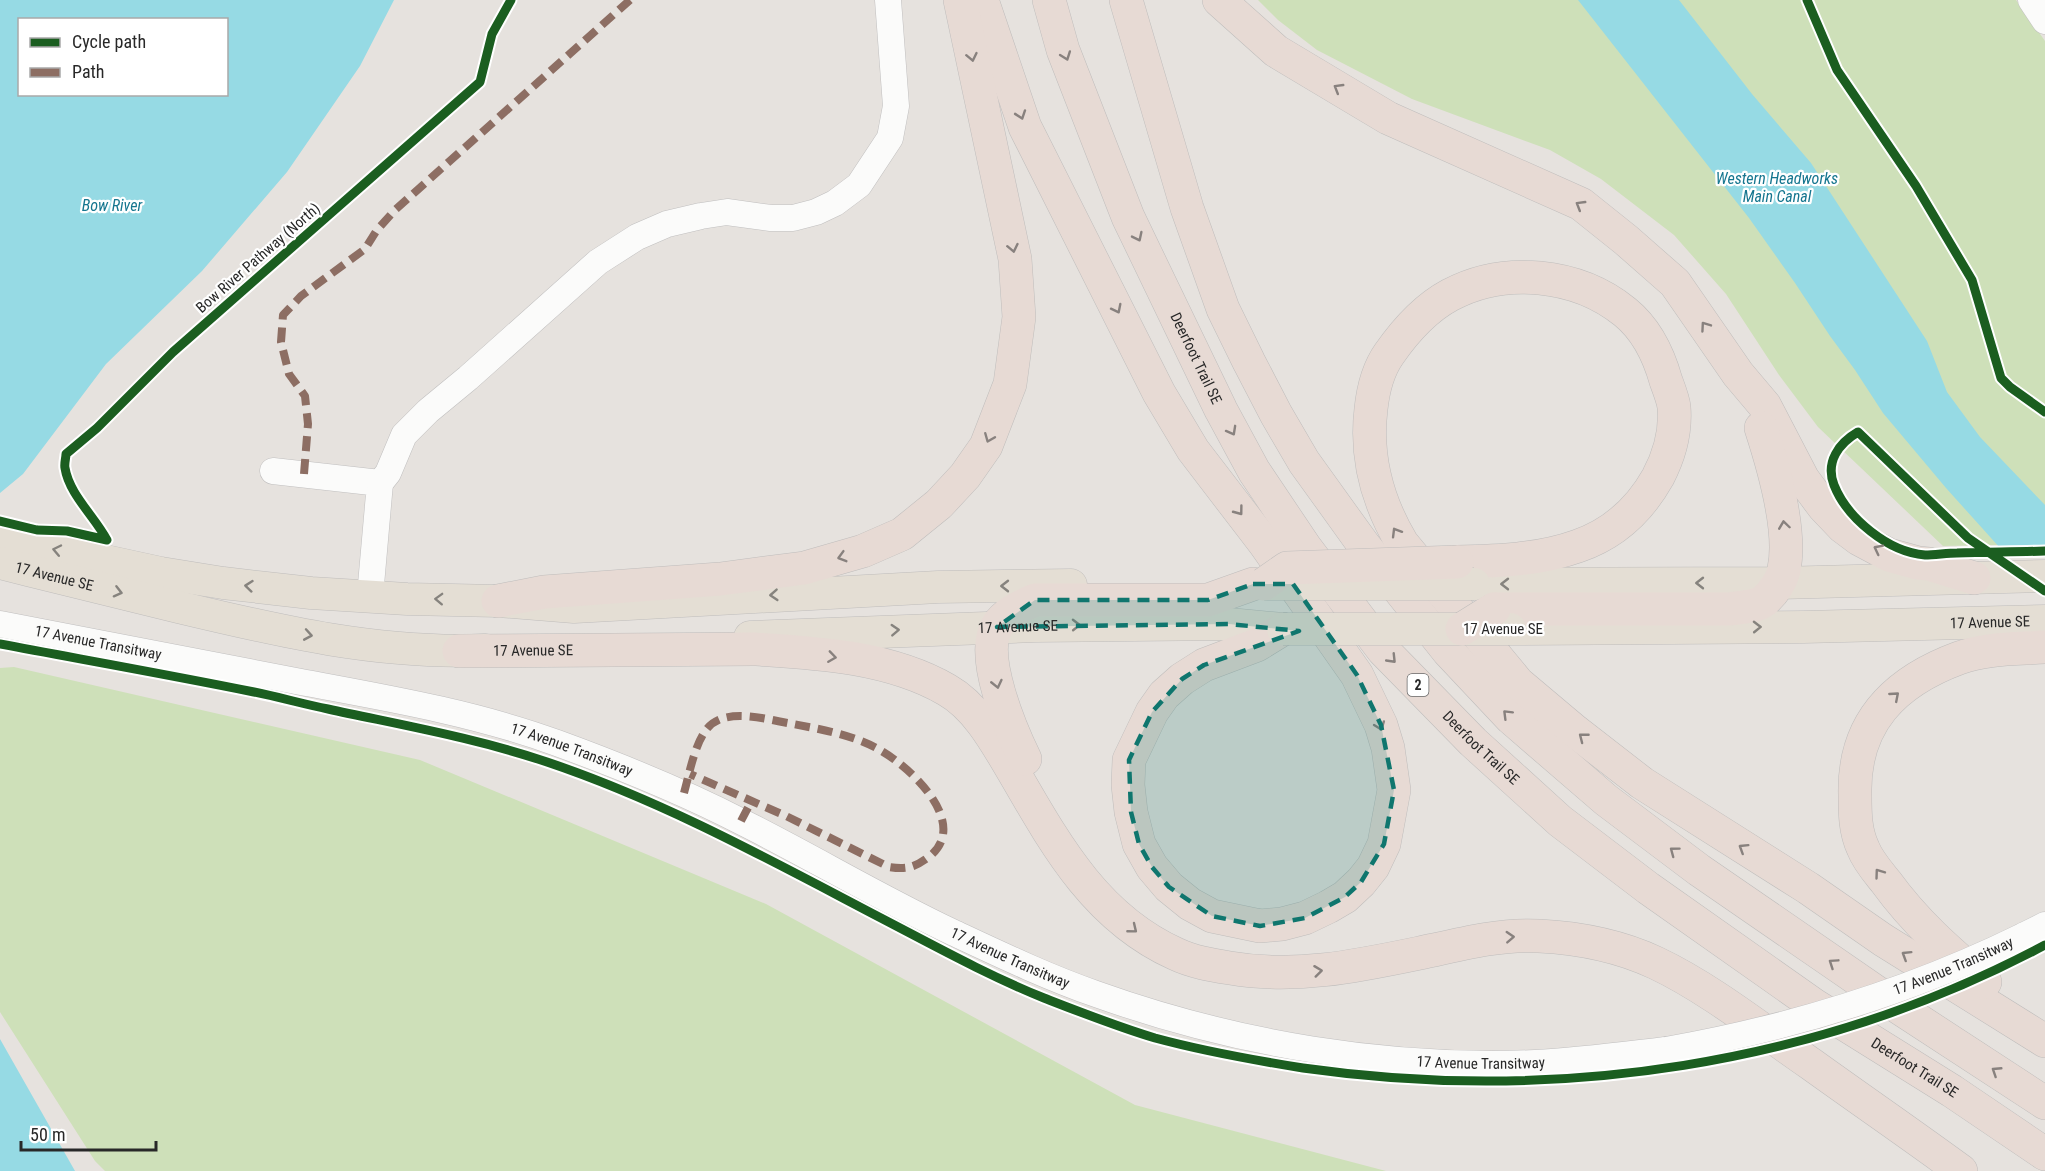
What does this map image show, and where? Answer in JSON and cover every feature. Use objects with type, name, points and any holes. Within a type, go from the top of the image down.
[{"type":"highway","points":[[498,601],[544,592],[720,579],[804,568],[863,551],[902,534],[939,504],[965,476],[986,446],[1010,384],[1019,317],[1015,259],[960,0]]},
{"type":"highway","points":[[982,0],[1025,127],[1159,393],[1193,450],[1265,544],[1358,675],[1383,732],[1391,764],[1394,790],[1384,843],[1372,867],[1361,882],[1345,897],[1328,908],[1305,918],[1282,924],[1260,926],[1212,916],[1190,904],[1168,887],[1152,867],[1139,844],[1131,812],[1128,785],[1129,760],[1152,712],[1164,695],[1182,679],[1204,665],[1257,645],[1283,629]]},
{"type":"highway","name":"Deerfoot Trail SE","points":[[1048,0],[1063,50],[1128,217],[1221,410],[1254,471],[1305,548],[1383,650],[1473,742],[1542,805],[1648,888],[1814,1005],[2045,1154]]},
{"type":"highway","points":[[1126,0],[1191,219],[1223,309],[1249,362],[1304,462],[1363,544],[1448,651],[1511,718],[1606,800],[1699,870],[1880,994],[2045,1102]]},
{"type":"highway","points":[[1219,0],[1276,51],[1388,118],[1581,204],[1675,283],[1738,374],[1765,406],[1803,479],[1823,506],[1843,526],[1859,539],[1889,555],[1974,578]]},
{"type":"highway","points":[[1095,894],[1024,758],[1004,711],[991,653],[997,627],[1020,607],[1035,600],[1208,600],[1258,584],[1287,568],[1465,573],[1500,561],[1538,556],[1579,546],[1618,525],[1636,508],[1653,486],[1665,463],[1672,435],[1674,406],[1657,353],[1645,335],[1625,313],[1580,287],[1554,280],[1524,277],[1498,279],[1473,285],[1449,295],[1426,311],[1404,333],[1386,359],[1373,388],[1369,421],[1369,451],[1375,484],[1402,543],[1518,683],[1634,777],[1710,828],[1808,888],[1883,940],[2045,1041]]},
{"type":"highway","points":[[1462,629],[1502,619],[1730,609],[1764,601],[1779,583],[1784,570],[1786,549],[1781,508],[1762,430],[1738,374]]},
{"type":"highway","points":[[2045,647],[1987,652],[1961,657],[1908,684],[1879,710],[1864,738],[1856,761],[1854,778],[1855,820],[1863,848],[1894,894],[1917,922],[1948,952],[1993,990],[2045,1025]]},
{"type":"highway","points":[[459,651],[754,649],[813,654],[903,670],[950,692],[968,707],[987,730],[1057,847],[1095,894],[1136,933],[1176,954],[1200,963],[1241,970],[1280,973],[1356,966],[1497,938],[1547,936],[1578,939],[1613,948],[1656,963],[1718,999],[1961,1171]]},
{"type":"main road","name":"17 Avenue SE","points":[[0,538],[161,573],[223,583],[370,596],[582,606],[988,586],[1258,584]]},
{"type":"main road","name":"17 Avenue SE","points":[[0,563],[257,626],[349,643],[459,651],[997,627],[1229,624],[1283,629],[1462,629]]},
{"type":"main road","points":[[1465,573],[1779,583],[2045,576]]},
{"type":"main road","name":"17 Avenue SE","points":[[1502,619],[1752,628],[2033,622]]},
{"type":"street","points":[[370,596],[380,483],[388,473],[404,435],[598,261],[637,237],[667,224],[727,212],[771,218],[793,218],[816,212],[835,203],[859,185],[890,138],[896,106],[888,0]]},
{"type":"street","points":[[2031,0],[2045,21]]},
{"type":"street","points":[[273,471],[380,483]]},
{"type":"street","name":"17 Avenue Transitway","points":[[0,624],[393,699],[481,720],[551,741],[684,793],[947,930],[1093,993],[1160,1015],[1234,1034],[1358,1056],[1471,1063],[1536,1063],[1666,1050],[1757,1032],[1860,1003],[1925,980],[2034,930]]},
{"type":"highlighted area","points":[[1253,584],[1293,584],[1357,675],[1381,725],[1394,790],[1384,844],[1361,882],[1345,897],[1305,918],[1260,926],[1212,916],[1169,887],[1152,867],[1139,844],[1131,812],[1129,760],[1152,712],[1182,679],[1204,665],[1299,631],[1229,624],[997,627],[1035,600],[1208,600]]},
{"type":"green space","points":[[1258,0],[2016,0],[2045,41],[2045,544],[1943,546],[1818,427],[1779,375],[1726,294],[1674,235],[1601,179],[1550,150],[1412,99],[1317,50],[1278,20]]},
{"type":"green space","points":[[14,667],[420,760],[766,904],[1135,1105],[1386,1171],[105,1171],[95,1161],[0,1012],[0,668]]},
{"type":"water","name":"Bow River","points":[[0,0],[394,0],[360,66],[287,172],[202,271],[106,364],[23,474],[0,493]]},
{"type":"water","name":"Western Headworks Main Canal","points":[[1578,0],[1679,0],[1752,94],[1811,163],[1927,341],[1947,392],[1980,437],[2045,505],[2045,598],[1946,488],[1883,413],[1749,218]]},
{"type":"water","points":[[0,1039],[75,1171],[0,1171]]},
{"type":"pier","points":[[2045,548],[2045,601],[1998,550]]},
{"type":"marked path","points":[[304,474],[308,424],[305,396],[289,374],[281,342],[283,315],[301,296],[365,249],[377,230],[395,210],[630,0]]},
{"type":"marked path","points":[[684,793],[697,746],[704,733],[712,724],[721,719],[733,716],[758,717],[834,732],[859,740],[884,752],[916,779],[936,804],[942,817],[943,831],[940,844],[930,856],[916,865],[906,868],[889,867],[786,816],[690,774]]},
{"type":"marked path","points":[[741,821],[751,802]]},
{"type":"cycle path","name":"Bow River Pathway (North)","points":[[107,540],[67,478],[66,454],[97,428],[173,352],[480,82],[492,34],[511,0]]},
{"type":"cycle path","points":[[1807,0],[1837,70],[1916,186],[1972,280],[2001,378],[2045,412]]},
{"type":"cycle path","points":[[2045,551],[2023,552],[2012,552],[1990,552],[1979,552],[1925,555],[1897,547],[1870,531],[1840,497],[1834,485],[1831,469],[1836,454],[1845,442],[1858,432],[1968,538],[2045,591]]},
{"type":"cycle path","points":[[0,521],[37,530],[67,531],[107,540]]},
{"type":"cycle path","points":[[0,644],[263,694],[411,726],[520,753],[590,778],[675,813],[960,959],[1044,998],[1155,1038],[1228,1055],[1303,1068],[1398,1078],[1494,1081],[1589,1077],[1684,1065],[1777,1047],[1869,1020],[1958,987],[2045,945]]}]
